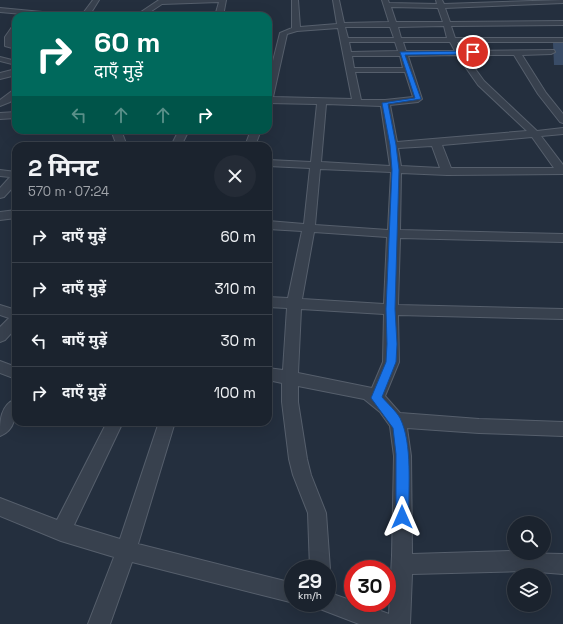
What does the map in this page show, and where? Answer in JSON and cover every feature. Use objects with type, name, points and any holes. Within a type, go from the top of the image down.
[{"type":"street","points":[[87,12],[96,0]]},
{"type":"street","points":[[146,12],[163,1],[223,0],[220,12]]},
{"type":"street","points":[[295,0],[296,29]]},
{"type":"street","points":[[336,0],[357,102]]},
{"type":"street","points":[[481,0],[487,5]]},
{"type":"street","points":[[272,99],[385,103],[418,99],[397,40],[386,3],[536,6],[563,1]]},
{"type":"street","points":[[441,3],[452,40],[481,83],[535,134],[562,171]]},
{"type":"street","points":[[536,6],[563,33]]},
{"type":"street","points":[[0,10],[32,12]]},
{"type":"street","points":[[272,77],[278,43],[284,33],[296,29],[392,24],[563,24]]},
{"type":"street","points":[[12,34],[9,37],[9,46],[12,46]]},
{"type":"street","points":[[344,40],[563,40]]},
{"type":"street","points":[[516,52],[563,120]]},
{"type":"street","points":[[348,54],[550,52]]},
{"type":"street","points":[[0,59],[12,62]]},
{"type":"street","points":[[351,70],[408,70]]},
{"type":"street","points":[[0,76],[12,73]]},
{"type":"street","points":[[0,104],[12,95]]},
{"type":"street","points":[[550,103],[563,101]]},
{"type":"street","points":[[320,560],[317,513],[302,475],[298,459],[290,402],[290,378],[294,303],[309,229],[317,165],[322,102]]},
{"type":"street","points":[[376,398],[391,362],[392,344],[391,309],[396,170],[385,103]]},
{"type":"street","points":[[0,116],[12,115]]},
{"type":"street","points":[[393,145],[436,143],[563,131]]},
{"type":"street","points":[[436,143],[447,172]]},
{"type":"street","points":[[272,162],[447,172],[562,171]]},
{"type":"street","points":[[0,173],[12,175]]},
{"type":"street","points":[[0,195],[12,181]]},
{"type":"street","points":[[0,216],[12,214]]},
{"type":"street","points":[[272,226],[394,234],[563,238]]},
{"type":"street","points":[[272,302],[513,314],[563,314]]},
{"type":"street","points":[[0,310],[12,314]]},
{"type":"street","points":[[0,336],[12,323]]},
{"type":"street","points":[[0,366],[12,371]]},
{"type":"street","points":[[272,375],[368,393],[376,398],[395,420],[398,428],[402,454],[403,564],[399,624]]},
{"type":"street","points":[[0,428],[12,412]]},
{"type":"street","points":[[395,420],[479,426],[563,429]]},
{"type":"street","points":[[61,532],[113,426]]},
{"type":"street","points":[[99,624],[126,551],[166,426]]},
{"type":"street","points":[[0,507],[61,532],[126,551],[284,591]]},
{"type":"street","points":[[403,564],[525,561],[563,564]]},
{"type":"street","points":[[336,605],[388,624]]},
{"type":"water","points":[[563,39],[563,65],[554,65],[553,43]]},
{"type":"route","points":[[402,517],[402,454],[398,428],[395,420],[376,398],[391,362],[392,344],[391,309],[396,170],[385,103],[414,101],[418,99],[402,53],[473,52]]}]
